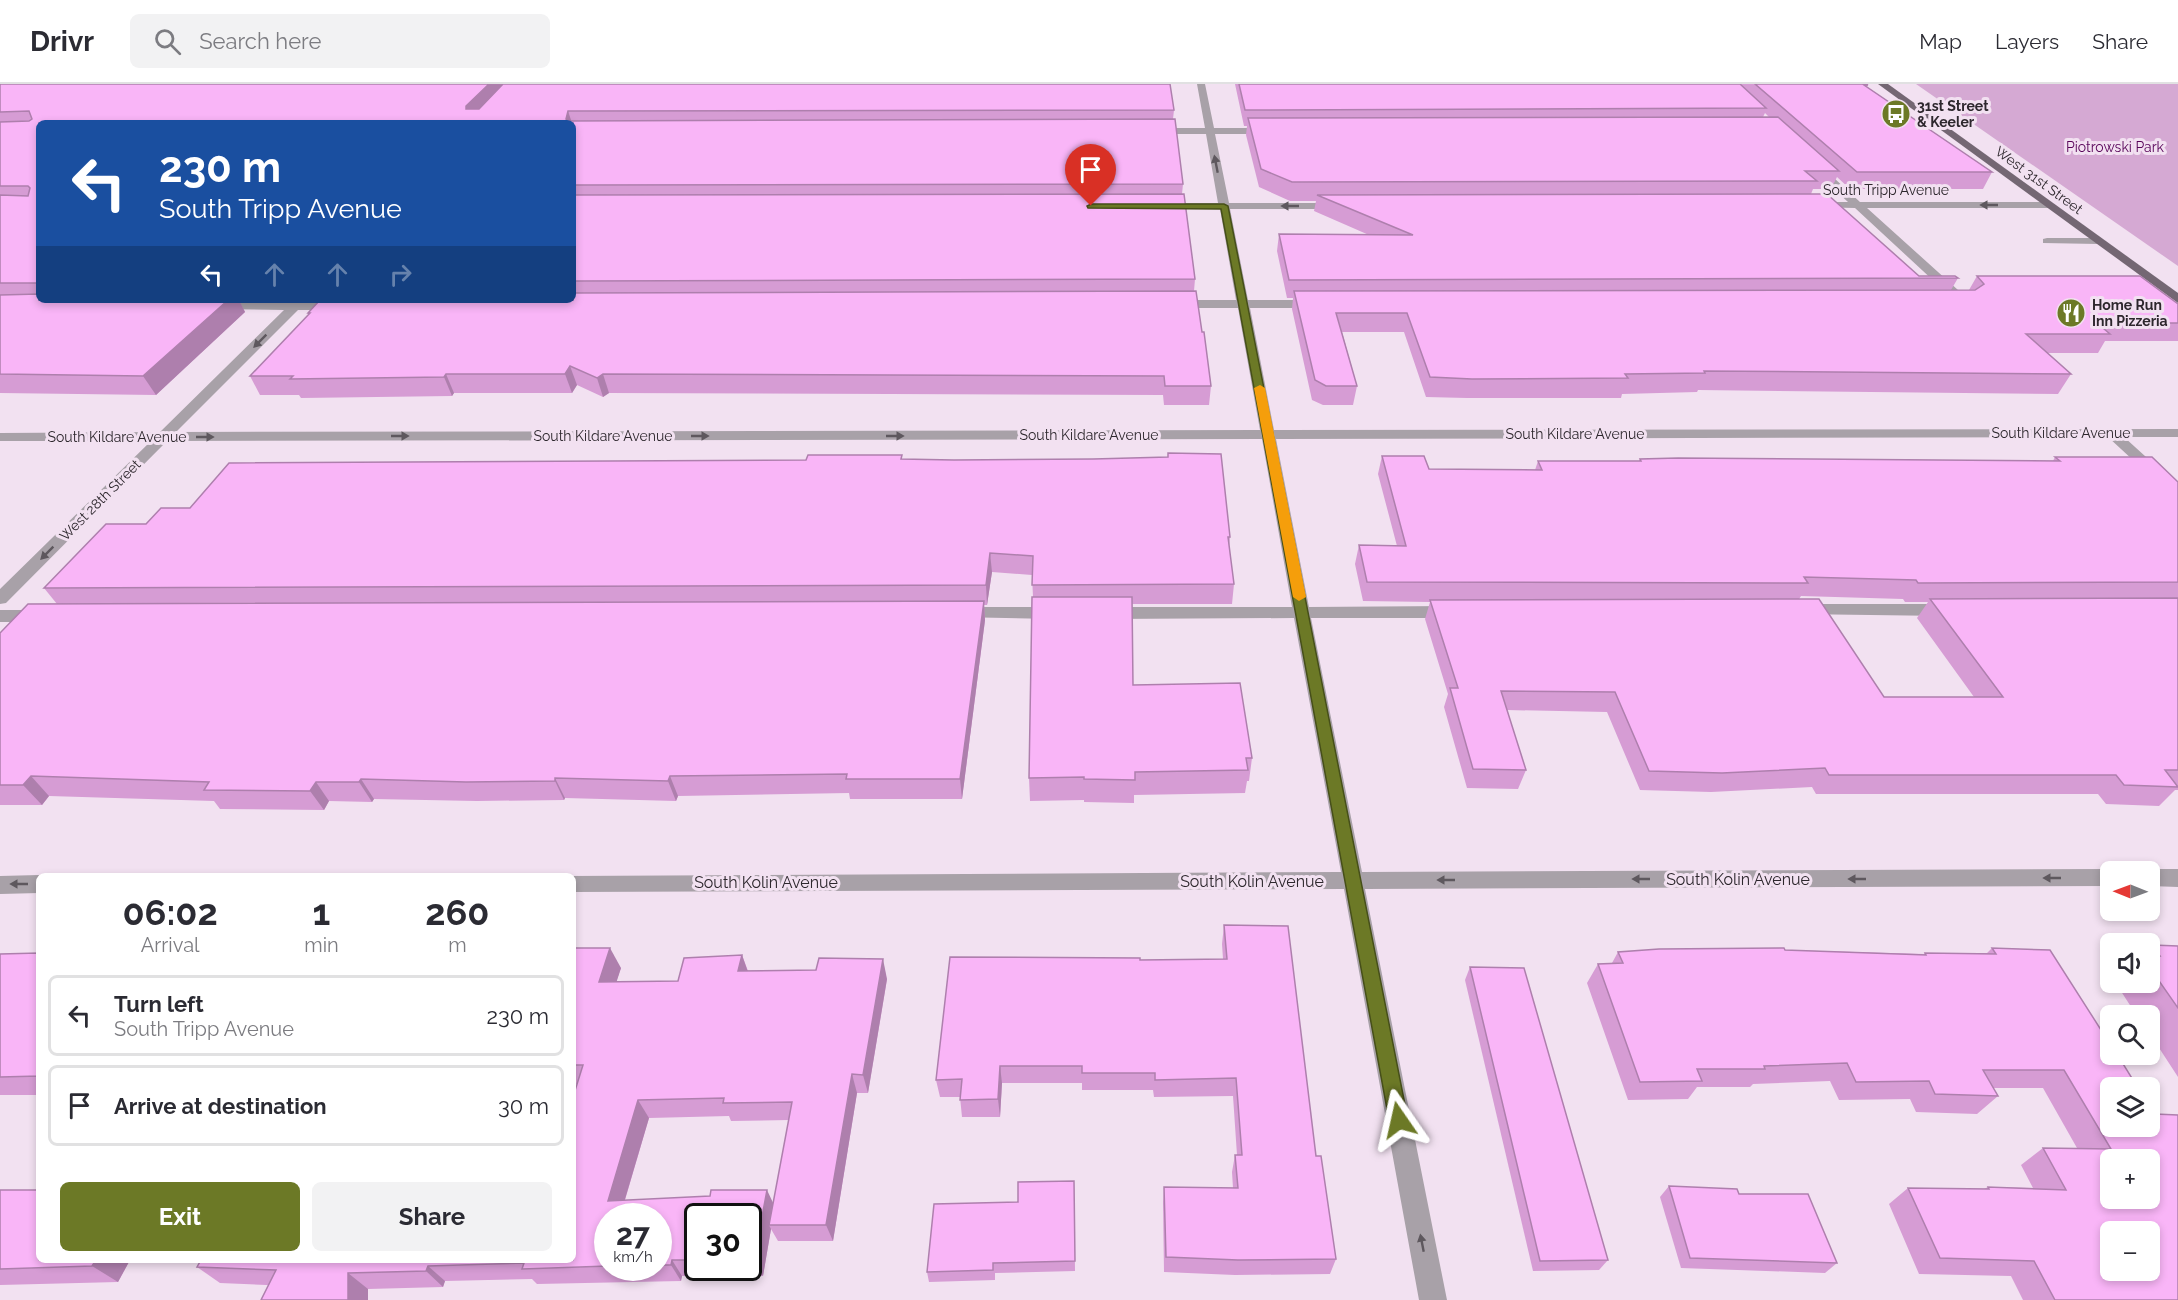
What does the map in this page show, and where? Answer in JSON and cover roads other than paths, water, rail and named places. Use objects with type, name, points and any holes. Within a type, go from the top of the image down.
[{"type":"main road","name":"West 31st Street","points":[[1882,84],[2178,299]]},
{"type":"street","points":[[1201,84],[1433,1300]]},
{"type":"street","points":[[1140,131],[1275,130]]},
{"type":"street","points":[[1809,160],[1965,302],[1941,302]]},
{"type":"street","name":"South Tripp Avenue","points":[[1799,205],[2048,205]]},
{"type":"street","points":[[1149,206],[1352,206]]},
{"type":"street","points":[[2047,241],[2098,241]]},
{"type":"street","points":[[2134,281],[2153,281]]},
{"type":"street","points":[[207,306],[298,303],[345,306]]},
{"type":"street","name":"West 28th Street","points":[[0,599],[298,303]]},
{"type":"street","points":[[1163,304],[1329,304]]},
{"type":"street","points":[[2111,433],[2178,494]]},
{"type":"street","name":"South Kildare Avenue","points":[[0,437],[2178,433]]},
{"type":"street","points":[[1786,610],[1964,610]]},
{"type":"street","points":[[1098,613],[1465,612]]},
{"type":"street","points":[[942,613],[1074,613]]},
{"type":"street","points":[[0,616],[54,616]]},
{"type":"street","name":"South Kolin Avenue","points":[[576,883],[2100,878]]},
{"type":"street","points":[[2160,878],[2178,878]]},
{"type":"street","points":[[0,885],[36,884]]},
{"type":"place","name":"31st Street & Keeler","points":[[1896,114]]},
{"type":"place","name":"Home Run Inn Pizzeria","points":[[2071,313]]},
{"type":"park label","name":"Piotrowski Park","points":[[2115,147]]}]
